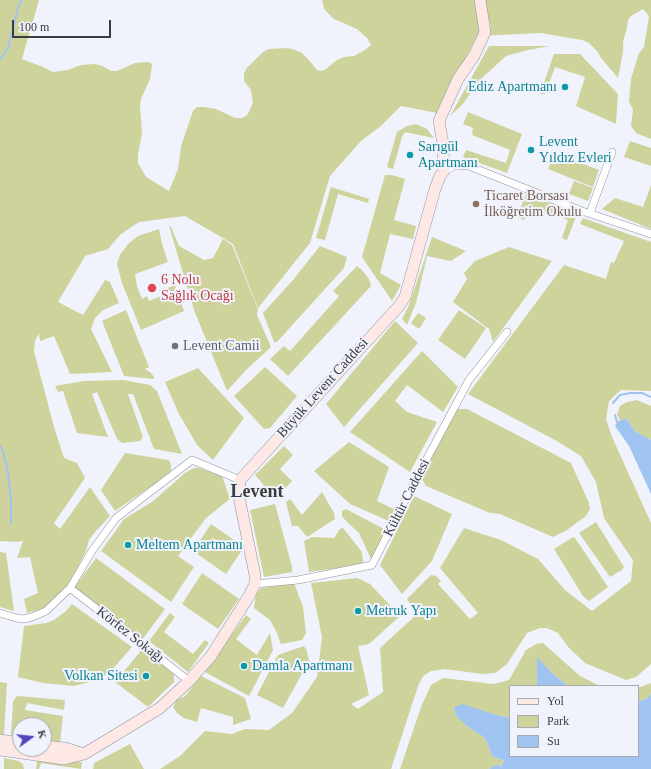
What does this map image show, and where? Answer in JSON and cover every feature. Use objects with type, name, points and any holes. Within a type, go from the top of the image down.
[{"type":"street","points":[[480,0],[485,32],[474,56],[458,79],[439,122],[443,144],[444,171],[456,165],[469,166],[590,213],[651,234]]},
{"type":"street","points":[[590,213],[612,152]]},
{"type":"street","name":"Büyük Levent Caddesi","points":[[240,480],[405,297],[435,189],[440,176],[444,171]]},
{"type":"street","name":"Kültür Caddesi","points":[[255,584],[298,580],[372,565],[469,380],[507,332]]},
{"type":"street","points":[[0,613],[24,619],[46,610],[70,588],[92,551],[116,518],[192,460],[240,480],[240,502],[255,575],[255,584],[211,656],[189,681],[160,708],[84,754],[64,759],[0,750]]},
{"type":"street","name":"Körfez Sokağı","points":[[70,588],[189,681]]},
{"type":"street","points":[[0,740],[12,741]]},
{"type":"street","points":[[52,747],[65,748],[84,754]]},
{"type":"green space","points":[[0,0],[39,0],[22,59],[53,72],[68,70],[81,65],[95,64],[111,71],[117,71],[135,63],[151,63],[150,79],[141,99],[140,106],[142,133],[138,163],[146,177],[169,191],[178,169],[181,146],[193,111],[197,107],[204,107],[216,109],[235,118],[242,118],[246,116],[253,102],[251,90],[244,81],[244,74],[246,69],[263,52],[269,49],[293,49],[302,53],[317,70],[320,71],[325,70],[337,60],[344,57],[354,56],[371,45],[367,38],[357,29],[334,19],[325,10],[322,0],[478,0],[480,22],[478,35],[491,28],[484,0],[651,0],[651,139],[636,133],[631,126],[633,110],[629,101],[631,79],[639,53],[644,47],[649,16],[643,9],[631,16],[628,20],[618,78],[597,51],[589,43],[582,40],[541,33],[477,36],[437,113],[401,106],[381,126],[361,141],[330,176],[310,243],[258,308],[233,244],[185,216],[139,222],[121,234],[108,249],[85,256],[58,302],[83,315],[105,280],[110,282],[119,303],[103,310],[95,318],[91,329],[112,372],[70,374],[54,336],[40,341],[39,333],[35,341],[34,351],[54,427],[64,458],[77,463],[85,478],[54,523],[60,529],[90,487],[110,516],[89,540],[86,551],[67,588],[43,609],[27,613],[24,599],[38,593],[30,557],[17,558],[23,541],[0,541]]},
{"type":"green space","points":[[489,46],[550,46],[506,56],[480,80],[462,105],[450,116]]},
{"type":"green space","points":[[554,54],[580,54],[618,94],[616,124],[576,106],[585,77],[555,67],[545,94],[540,94]]},
{"type":"green space","points":[[468,112],[522,134],[507,173],[463,157],[466,150],[506,163],[510,150],[472,135],[473,128],[463,124]]},
{"type":"green space","points":[[416,124],[427,129],[434,138],[405,132],[402,137],[393,169],[387,167],[397,132],[407,126]]},
{"type":"green space","points":[[630,141],[651,148],[651,166],[624,157]]},
{"type":"green space","points":[[554,153],[599,170],[593,187],[548,169]]},
{"type":"green space","points":[[385,175],[392,175],[405,179],[394,220],[416,226],[413,239],[390,234],[380,273],[401,285],[392,301],[362,257]]},
{"type":"green space","points":[[574,181],[593,188],[588,201],[569,194]]},
{"type":"green space","points":[[651,185],[651,229],[602,209],[615,198],[643,207]]},
{"type":"green space","points":[[331,187],[369,199],[368,203],[338,194],[325,240],[316,238]]},
{"type":"green space","points":[[526,194],[577,214],[567,240],[562,238],[568,220],[530,206],[524,220],[517,217]]},
{"type":"green space","points":[[583,218],[651,242],[651,391],[621,390],[609,401],[606,419],[612,437],[651,523],[651,664],[636,677],[626,680],[585,663],[569,648],[558,633],[547,628],[540,628],[527,633],[507,664],[495,673],[482,674],[445,669],[431,671],[423,676],[418,686],[391,769],[160,769],[180,756],[205,731],[232,734],[245,729],[269,730],[292,713],[317,677],[322,637],[311,583],[357,578],[370,584],[400,616],[369,644],[358,646],[369,695],[351,704],[358,709],[383,692],[380,648],[416,615],[407,599],[431,575],[436,576],[441,581],[438,584],[470,619],[478,613],[440,568],[464,528],[501,540],[538,559],[565,590],[592,611],[631,581],[633,560],[604,518],[596,482],[581,456],[555,440],[468,394],[564,265],[606,279],[611,262],[614,263],[624,241],[580,224]]},
{"type":"green space","points":[[169,226],[171,227],[179,246],[204,260],[213,258],[223,239],[232,245],[258,309],[257,315],[271,347],[246,370],[227,391],[194,310]]},
{"type":"green space","points":[[159,229],[168,262],[135,274],[137,286],[142,299],[147,296],[149,301],[166,294],[165,289],[175,285],[184,311],[141,330],[122,283],[117,264],[120,255],[128,244],[138,236]]},
{"type":"green space","points":[[432,237],[466,251],[451,261],[427,256],[416,303],[407,325],[402,319],[409,305]]},
{"type":"green space","points":[[320,246],[347,257],[344,268],[277,342],[274,342],[263,313],[293,280]]},
{"type":"green space","points":[[509,247],[552,261],[493,342],[489,329],[453,302],[467,279],[464,273],[475,261]]},
{"type":"green space","points":[[357,266],[369,279],[371,286],[288,376],[270,359],[284,346],[290,351],[339,296],[333,291]]},
{"type":"green space","points":[[126,310],[149,367],[145,369],[151,373],[154,379],[124,376],[102,321]]},
{"type":"green space","points":[[459,310],[486,328],[465,359],[438,340]]},
{"type":"green space","points":[[418,313],[426,318],[419,329],[411,323]]},
{"type":"green space","points":[[395,321],[418,343],[344,427],[326,404]]},
{"type":"green space","points":[[422,351],[458,387],[443,412],[407,385],[395,401],[407,412],[437,422],[410,472],[350,432]]},
{"type":"green space","points":[[265,367],[297,396],[270,428],[264,429],[234,396]]},
{"type":"green space","points":[[198,368],[244,418],[213,460],[197,445],[179,414],[165,382]]},
{"type":"green space","points":[[123,380],[150,385],[157,391],[182,454],[154,449],[133,394],[128,394],[143,437],[140,441],[122,443],[117,439],[97,392],[92,394],[108,437],[77,433],[63,391],[58,392],[55,386],[84,381]]},
{"type":"green space","points":[[637,400],[651,406],[651,440],[635,431],[626,418],[620,421],[617,414],[620,406],[627,402]]},
{"type":"green space","points":[[457,409],[467,409],[571,463],[589,503],[590,509],[586,516],[567,530],[553,537],[500,514],[490,513],[426,486],[420,476]]},
{"type":"green space","points":[[349,442],[389,467],[377,501],[396,510],[391,522],[350,504],[314,471]]},
{"type":"green space","points":[[284,446],[293,455],[280,469],[292,481],[278,496],[268,499],[263,484],[255,475]]},
{"type":"green space","points":[[125,453],[169,460],[171,471],[169,474],[115,511],[101,490]]},
{"type":"green space","points":[[194,468],[199,468],[222,476],[230,499],[206,518],[178,556],[194,567],[171,602],[101,551],[124,519],[152,502],[185,473]]},
{"type":"green space","points":[[322,492],[334,513],[335,519],[307,537],[298,526],[292,526],[286,502],[290,499],[302,515]]},
{"type":"green space","points":[[414,496],[452,514],[432,561],[402,594],[380,565]]},
{"type":"green space","points":[[275,504],[292,567],[292,572],[264,577],[250,510]]},
{"type":"green space","points":[[346,509],[386,530],[371,559],[359,533],[342,516],[342,511]]},
{"type":"green space","points":[[596,522],[624,567],[622,570],[610,577],[579,533]]},
{"type":"green space","points":[[211,524],[244,547],[226,574],[193,551]]},
{"type":"green space","points":[[343,528],[362,552],[363,563],[359,565],[309,572],[304,541],[312,537],[334,538],[340,529]]},
{"type":"green space","points":[[573,537],[608,587],[589,601],[583,596],[554,549]]},
{"type":"green space","points":[[0,552],[6,553],[14,611],[0,607]]},
{"type":"green space","points":[[96,558],[165,609],[142,640],[73,589]]},
{"type":"green space","points":[[202,573],[239,599],[218,629],[182,604]]},
{"type":"green space","points":[[294,583],[303,607],[306,633],[302,640],[281,644],[270,620],[254,608],[256,594],[261,588]]},
{"type":"green space","points":[[72,604],[132,647],[111,671],[98,680],[73,686],[43,683],[18,677],[24,626],[46,623],[54,620],[66,611]]},
{"type":"green space","points":[[170,613],[175,617],[164,632],[193,654],[205,640],[209,643],[188,672],[149,641]]},
{"type":"green space","points":[[246,615],[251,619],[236,639],[257,655],[270,633],[273,650],[249,696],[205,672]]},
{"type":"green space","points":[[543,643],[580,676],[598,685],[567,685],[537,658],[537,685],[509,685],[509,718],[493,714],[456,716],[467,726],[485,738],[493,757],[504,760],[501,767],[497,764],[489,769],[400,769],[421,707],[431,685],[443,678],[494,684],[509,680],[526,650],[536,644]]},
{"type":"green space","points":[[304,646],[307,651],[309,661],[283,708],[257,695],[278,655]]},
{"type":"green space","points":[[143,648],[174,674],[174,682],[148,707],[115,682]]},
{"type":"green space","points":[[201,676],[245,698],[251,719],[233,725],[233,717],[201,708],[197,722],[184,718],[177,713],[173,707],[177,700],[185,696]]},
{"type":"green space","points":[[0,682],[7,683],[4,735],[0,735]]},
{"type":"green space","points":[[651,683],[651,693],[648,698],[639,702],[639,688]]},
{"type":"green space","points":[[17,696],[65,700],[64,710],[27,703],[25,710],[63,716],[60,743],[52,742],[52,717],[12,717],[13,702]]},
{"type":"green space","points":[[130,744],[144,769],[93,769],[94,763]]},
{"type":"green space","points":[[38,757],[82,762],[81,769],[41,763],[39,769],[36,769]]},
{"type":"green space","points":[[4,758],[19,761],[23,764],[24,769],[4,769]]},
{"type":"water","points":[[626,418],[635,431],[651,440],[651,494],[629,446],[615,426],[617,422]]},
{"type":"water","points":[[537,657],[553,674],[567,685],[537,685]]},
{"type":"water","points":[[651,693],[651,769],[489,769],[497,764],[501,767],[504,760],[493,757],[485,738],[467,726],[456,716],[454,707],[463,704],[509,718],[509,757],[639,757],[639,702],[648,698]]},
{"type":"waterway","points":[[0,60],[8,48],[19,4],[22,0]]},
{"type":"waterway","points":[[613,403],[620,395],[630,393],[642,393],[651,397]]},
{"type":"waterway","points":[[615,415],[617,422]]},
{"type":"waterway","points":[[0,446],[3,451],[8,472],[11,500],[11,524]]},
{"type":"place","name":"Ediz Apartmanı","points":[[565,87]]},
{"type":"place","name":"Levent Yıldız Evleri","points":[[531,150]]},
{"type":"place","name":"Sarıgül Apartmanı","points":[[410,155]]},
{"type":"place","name":"Ticaret Borsası İlköğretim Okulu","points":[[476,204]]},
{"type":"place","name":"6 Nolu Sağlık Ocağı","points":[[152,288]]},
{"type":"place","name":"Levent Camii","points":[[175,346]]},
{"type":"place","name":"Meltem Apartmanı","points":[[128,545]]},
{"type":"place","name":"Metruk Yapı","points":[[358,611]]},
{"type":"place","name":"Damla Apartmanı","points":[[244,666]]},
{"type":"place","name":"Volkan Sitesi","points":[[146,676]]},
{"type":"district","name":"Levent","points":[[257,492]]}]
